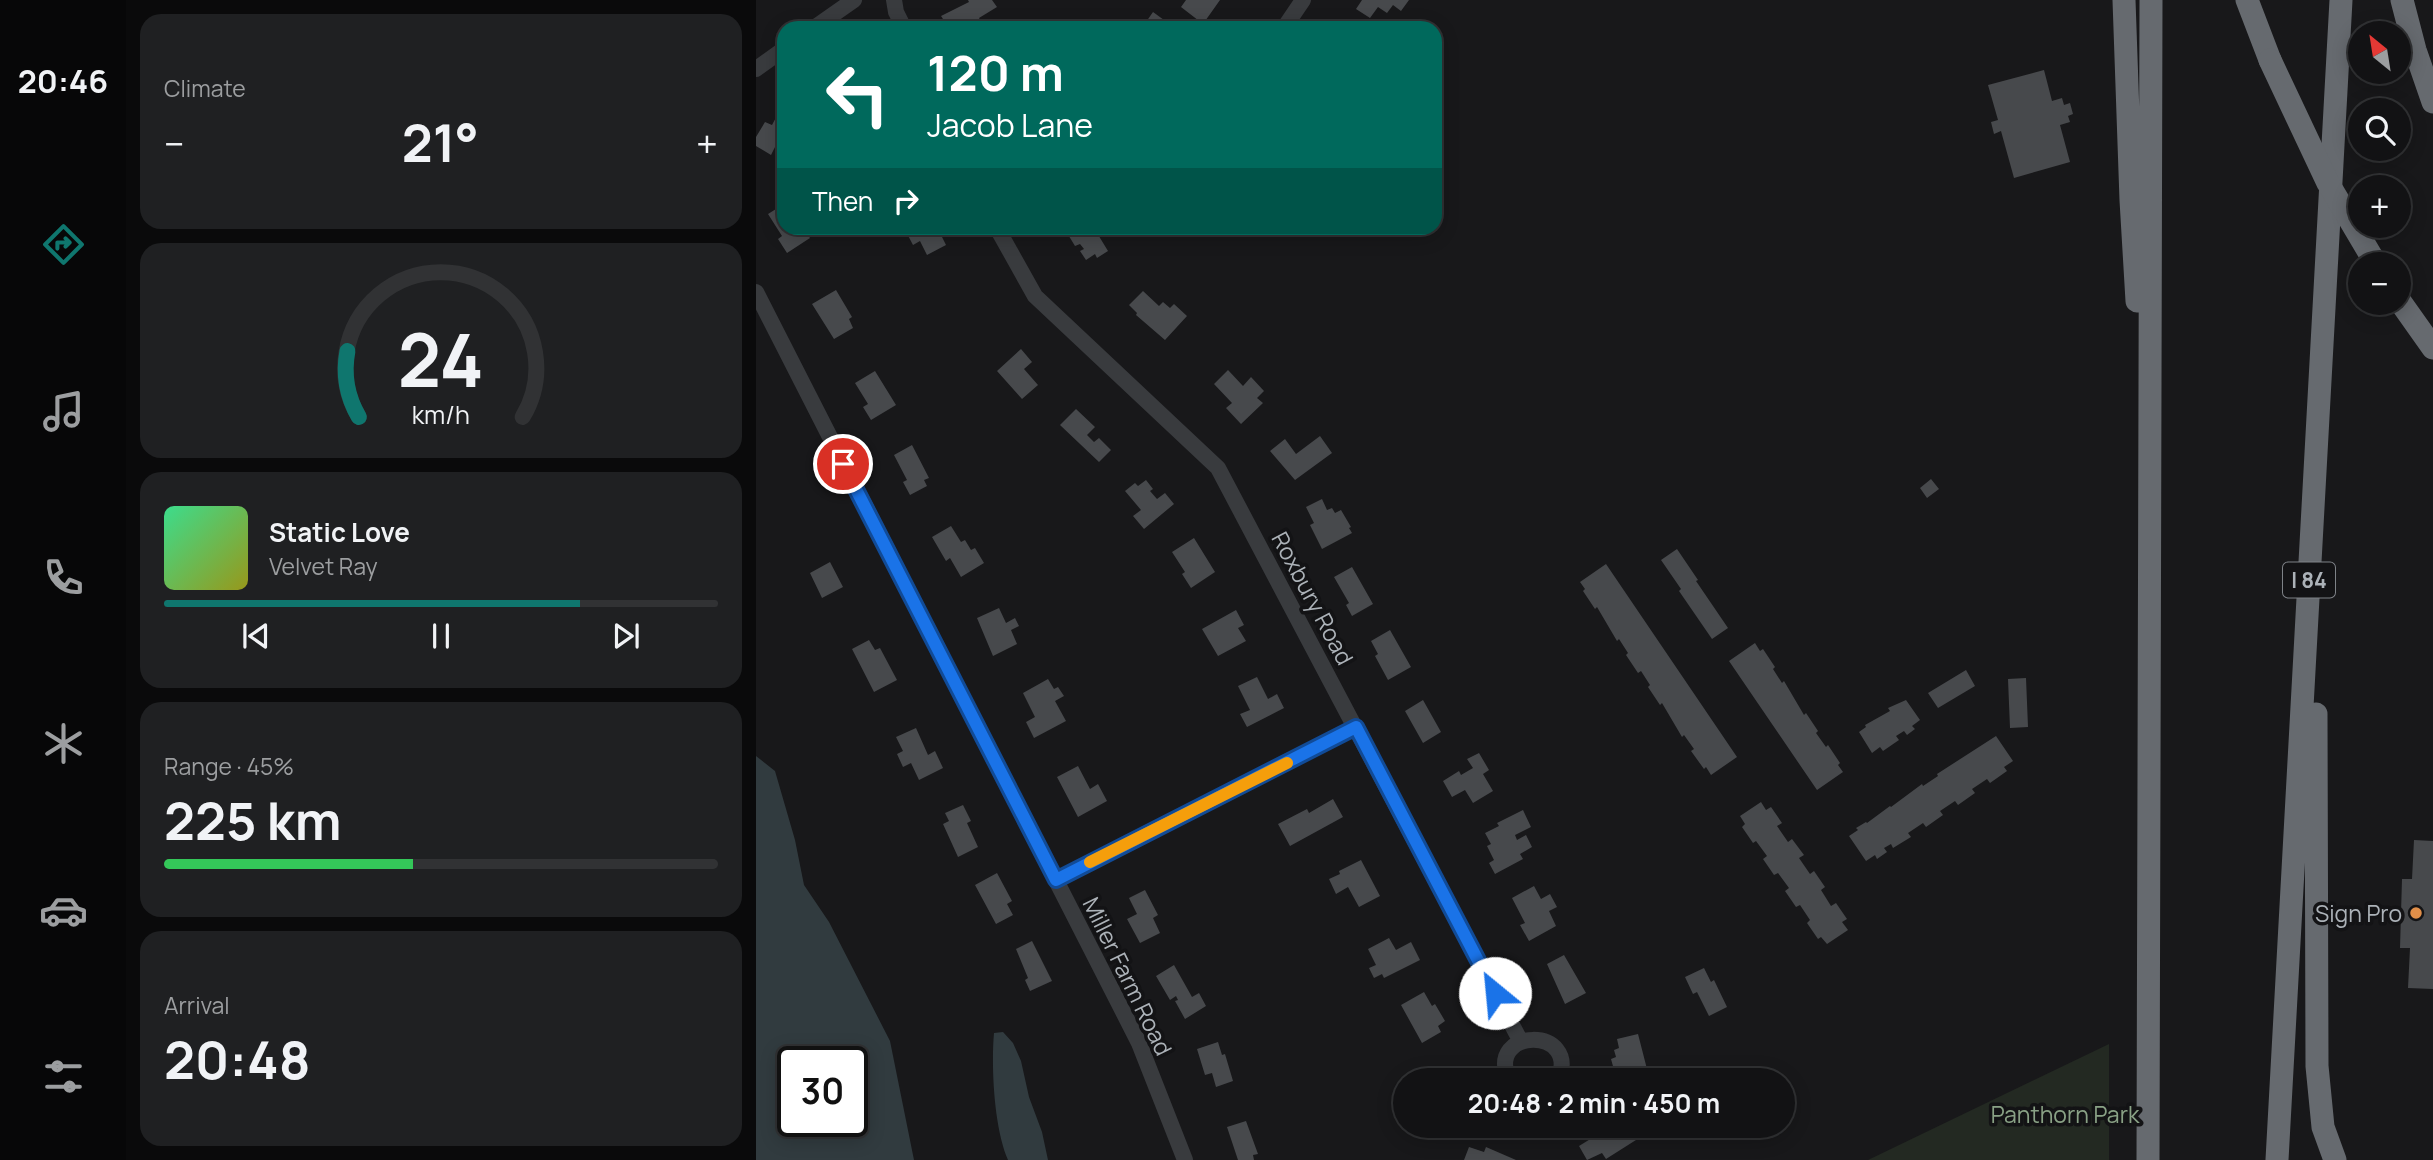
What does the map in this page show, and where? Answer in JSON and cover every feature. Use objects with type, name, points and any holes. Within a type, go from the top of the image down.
[{"type":"highway","points":[[2124,0],[2134,269],[2150,462]]},
{"type":"highway","points":[[2148,1160],[2151,0]]},
{"type":"highway","points":[[2247,0],[2270,60],[2328,183],[2369,252]]},
{"type":"highway","name":"I 84","points":[[2277,1160],[2341,0]]},
{"type":"highway","points":[[2402,0],[2415,50],[2433,102]]},
{"type":"highway","points":[[2410,315],[2433,348]]},
{"type":"highway","points":[[2317,435],[2317,1066],[2323,1126],[2335,1160]]},
{"type":"street","points":[[824,21],[854,0]]},
{"type":"street","points":[[894,0],[900,21]]},
{"type":"street","points":[[1288,21],[1303,0]]},
{"type":"street","points":[[756,69],[777,54]]},
{"type":"street","name":"Roxbury Road","points":[[1001,235],[1035,296],[1218,468],[1521,1042]]},
{"type":"street","name":"Miller Farm Road","points":[[756,292],[1139,1043],[1185,1160]]},
{"type":"street","points":[[1056,880],[1356,727]]},
{"type":"street","points":[[1506,1068],[1507,1056],[1514,1046],[1528,1039],[1541,1039],[1554,1047],[1560,1068]]},
{"type":"green space","name":"Panthorn Park","points":[[2109,1044],[2109,1160],[1868,1160]]},
{"type":"shaded area","points":[[756,756],[775,771],[795,840],[804,885],[829,922],[890,1041],[914,1160],[756,1160]]},
{"type":"shaded area","points":[[1003,1032],[1013,1043],[1021,1061],[1048,1160],[1008,1160],[1003,1147],[997,1115],[993,1063],[994,1033]]},
{"type":"building","points":[[968,0],[992,0],[997,7],[979,18],[981,21],[944,21],[941,16],[969,2]]},
{"type":"building","points":[[1186,0],[1220,0],[1205,21],[1199,21],[1181,7]]},
{"type":"building","points":[[1362,0],[1409,0],[1401,11],[1393,5],[1387,13],[1378,7],[1370,18],[1356,9]]},
{"type":"building","points":[[1153,12],[1165,21],[1147,21]]},
{"type":"building","points":[[2044,70],[2052,101],[2062,98],[2064,105],[2070,103],[2073,114],[2068,116],[2070,122],[2060,125],[2070,162],[2014,178],[2001,131],[1994,134],[1991,122],[1998,120],[1988,85]]},
{"type":"building","points":[[777,116],[777,143],[771,155],[756,146],[756,137],[765,122],[772,125]]},
{"type":"building","points":[[777,208],[777,228],[768,214]]},
{"type":"building","points":[[808,235],[810,238],[787,253],[778,239],[782,236]]},
{"type":"building","points":[[908,235],[946,236],[942,237],[946,245],[927,255],[920,241],[913,245]]},
{"type":"building","points":[[1068,235],[1098,235],[1108,251],[1097,258],[1095,254],[1086,260],[1080,251],[1084,249],[1080,244],[1075,246]]},
{"type":"building","points":[[836,290],[852,317],[849,319],[853,328],[834,339],[812,304]]},
{"type":"building","points":[[1143,291],[1159,306],[1163,302],[1170,308],[1174,304],[1187,316],[1165,340],[1136,315],[1129,305]]},
{"type":"building","points":[[1021,349],[1032,362],[1024,369],[1038,385],[1022,399],[997,371]]},
{"type":"building","points":[[1228,370],[1243,386],[1251,377],[1264,391],[1257,398],[1263,403],[1241,424],[1226,408],[1232,403],[1214,384]]},
{"type":"building","points":[[875,371],[896,405],[871,420],[863,407],[868,404],[855,383]]},
{"type":"building","points":[[1076,409],[1095,427],[1087,435],[1094,442],[1099,438],[1111,450],[1099,462],[1060,425]]},
{"type":"building","points":[[1320,436],[1332,453],[1295,480],[1270,451],[1285,439],[1296,454]]},
{"type":"building","points":[[912,445],[929,478],[924,480],[927,486],[910,495],[903,482],[907,480],[894,455]]},
{"type":"building","points":[[1931,479],[1939,489],[1927,498],[1920,488]]},
{"type":"building","points":[[1146,480],[1157,499],[1165,493],[1174,504],[1144,529],[1133,516],[1141,510],[1125,491],[1135,483],[1138,486]]},
{"type":"building","points":[[1322,499],[1327,510],[1332,508],[1335,513],[1341,510],[1352,533],[1322,549],[1310,525],[1314,523],[1306,507]]},
{"type":"building","points":[[951,526],[961,542],[965,540],[971,550],[975,548],[984,563],[961,577],[950,558],[946,561],[932,537]]},
{"type":"building","points":[[1194,538],[1215,572],[1191,588],[1182,574],[1185,572],[1172,552]]},
{"type":"building","points":[[1677,549],[1728,628],[1712,639],[1661,560]]},
{"type":"building","points":[[830,562],[843,587],[822,598],[810,573]]},
{"type":"building","points":[[1606,564],[1737,757],[1711,775],[1691,751],[1694,749],[1684,735],[1682,737],[1662,703],[1660,705],[1648,687],[1650,685],[1641,671],[1638,673],[1619,639],[1617,641],[1597,607],[1595,609],[1583,591],[1585,589],[1580,582]]},
{"type":"building","points":[[1352,567],[1373,604],[1352,616],[1346,605],[1349,603],[1334,577]]},
{"type":"building","points":[[999,608],[1006,623],[1015,618],[1019,626],[1011,630],[1017,644],[993,656],[977,618]]},
{"type":"building","points":[[1236,610],[1244,625],[1238,628],[1246,641],[1218,656],[1202,629]]},
{"type":"building","points":[[1390,630],[1411,667],[1388,680],[1375,656],[1378,654],[1371,641]]},
{"type":"building","points":[[869,640],[875,650],[880,648],[897,680],[874,692],[852,649]]},
{"type":"building","points":[[1755,643],[1760,651],[1763,649],[1782,683],[1784,681],[1804,715],[1806,713],[1818,731],[1816,733],[1840,763],[1838,765],[1843,772],[1817,790],[1729,661]]},
{"type":"building","points":[[1966,670],[1975,686],[1938,708],[1928,693]]},
{"type":"building","points":[[1257,677],[1268,699],[1277,694],[1284,708],[1247,727],[1240,714],[1250,710],[1238,686]]},
{"type":"building","points":[[2026,678],[2028,727],[2010,728],[2008,679]]},
{"type":"building","points":[[1048,679],[1054,689],[1058,687],[1064,696],[1055,701],[1066,721],[1034,738],[1026,722],[1035,717],[1023,693]]},
{"type":"building","points":[[1423,700],[1441,732],[1423,743],[1405,711]]},
{"type":"building","points":[[1906,700],[1920,720],[1912,726],[1915,729],[1907,735],[1904,731],[1896,736],[1899,740],[1883,751],[1880,747],[1872,753],[1859,732],[1865,725],[1890,711],[1888,708]]},
{"type":"building","points":[[916,728],[928,755],[935,751],[943,768],[919,780],[911,763],[903,767],[897,754],[903,751],[896,737]]},
{"type":"building","points":[[1996,736],[2013,761],[2004,767],[2007,771],[1990,783],[1987,779],[1972,789],[1975,793],[1958,805],[1955,801],[1940,811],[1943,815],[1926,827],[1923,823],[1908,833],[1911,837],[1893,848],[1891,844],[1884,848],[1887,852],[1877,859],[1875,855],[1866,861],[1849,836],[1858,830],[1856,828]]},
{"type":"building","points":[[1479,753],[1489,770],[1483,774],[1493,791],[1473,803],[1465,790],[1452,797],[1443,781],[1459,771],[1461,775],[1473,768],[1467,759]]},
{"type":"building","points":[[1078,766],[1090,789],[1098,784],[1107,801],[1078,817],[1057,777]]},
{"type":"building","points":[[1333,799],[1343,817],[1290,846],[1278,824],[1307,809],[1309,813]]},
{"type":"building","points":[[1761,802],[1766,810],[1771,807],[1782,823],[1777,826],[1788,842],[1792,839],[1804,855],[1799,858],[1810,874],[1814,871],[1825,887],[1821,890],[1831,906],[1836,903],[1847,919],[1842,922],[1848,930],[1827,944],[1821,937],[1818,939],[1807,923],[1810,920],[1800,905],[1796,907],[1785,891],[1789,888],[1778,873],[1774,875],[1763,859],[1767,856],[1756,841],[1753,843],[1742,827],[1745,824],[1740,816]]},
{"type":"building","points":[[963,805],[971,821],[967,823],[978,847],[958,857],[943,824],[949,821],[945,813]]},
{"type":"building","points":[[1523,810],[1531,827],[1515,835],[1517,840],[1526,835],[1532,847],[1520,854],[1523,859],[1495,874],[1489,863],[1494,860],[1487,846],[1491,844],[1485,833],[1499,826],[1497,823]]},
{"type":"building","name":"Sign Pro","points":[[2414,840],[2433,841],[2433,989],[2408,988],[2410,948],[2400,948],[2402,879],[2412,879]]},
{"type":"building","points":[[1361,860],[1380,896],[1359,907],[1348,887],[1336,894],[1329,879]]},
{"type":"building","points":[[997,873],[1012,901],[1007,904],[1013,915],[996,924],[975,885]]},
{"type":"building","points":[[1534,886],[1541,899],[1550,894],[1557,907],[1549,911],[1556,926],[1529,941],[1520,925],[1525,923],[1512,898]]},
{"type":"building","points":[[1145,890],[1158,915],[1153,918],[1160,933],[1140,943],[1127,919],[1137,914],[1129,898]]},
{"type":"building","points":[[1389,938],[1396,950],[1411,942],[1420,960],[1384,978],[1382,974],[1374,978],[1369,968],[1376,965],[1368,949]]},
{"type":"building","points":[[1032,941],[1052,981],[1030,991],[1025,980],[1028,978],[1016,949]]},
{"type":"building","points":[[1564,955],[1586,993],[1565,1004],[1547,964]]},
{"type":"building","points":[[1174,965],[1192,997],[1199,993],[1206,1006],[1185,1019],[1175,1001],[1178,1000],[1176,996],[1170,1000],[1156,976]]},
{"type":"building","points":[[1704,968],[1711,982],[1714,980],[1727,1007],[1709,1016],[1697,992],[1693,994],[1685,977]]},
{"type":"building","points":[[1424,992],[1445,1021],[1438,1026],[1441,1032],[1422,1043],[1401,1005]]},
{"type":"building","points":[[1638,1034],[1647,1068],[1614,1068],[1611,1059],[1616,1057],[1614,1050],[1619,1048],[1617,1039]]},
{"type":"building","points":[[1218,1042],[1222,1055],[1225,1054],[1233,1081],[1216,1087],[1212,1073],[1205,1075],[1197,1049]]},
{"type":"building","points":[[1246,1121],[1258,1154],[1253,1155],[1254,1160],[1238,1160],[1227,1127]]},
{"type":"building","points":[[1592,1138],[1636,1140],[1606,1159],[1602,1153],[1587,1160],[1579,1146]]},
{"type":"building","points":[[1469,1147],[1484,1152],[1486,1147],[1516,1160],[1464,1160]]},
{"type":"slow traffic","points":[[1090,862],[1287,763]]},
{"type":"place","name":"Sign Pro","points":[[2416,913]]},
{"type":"route","points":[[843,464],[1056,880],[1356,727],[1495,993]]}]
